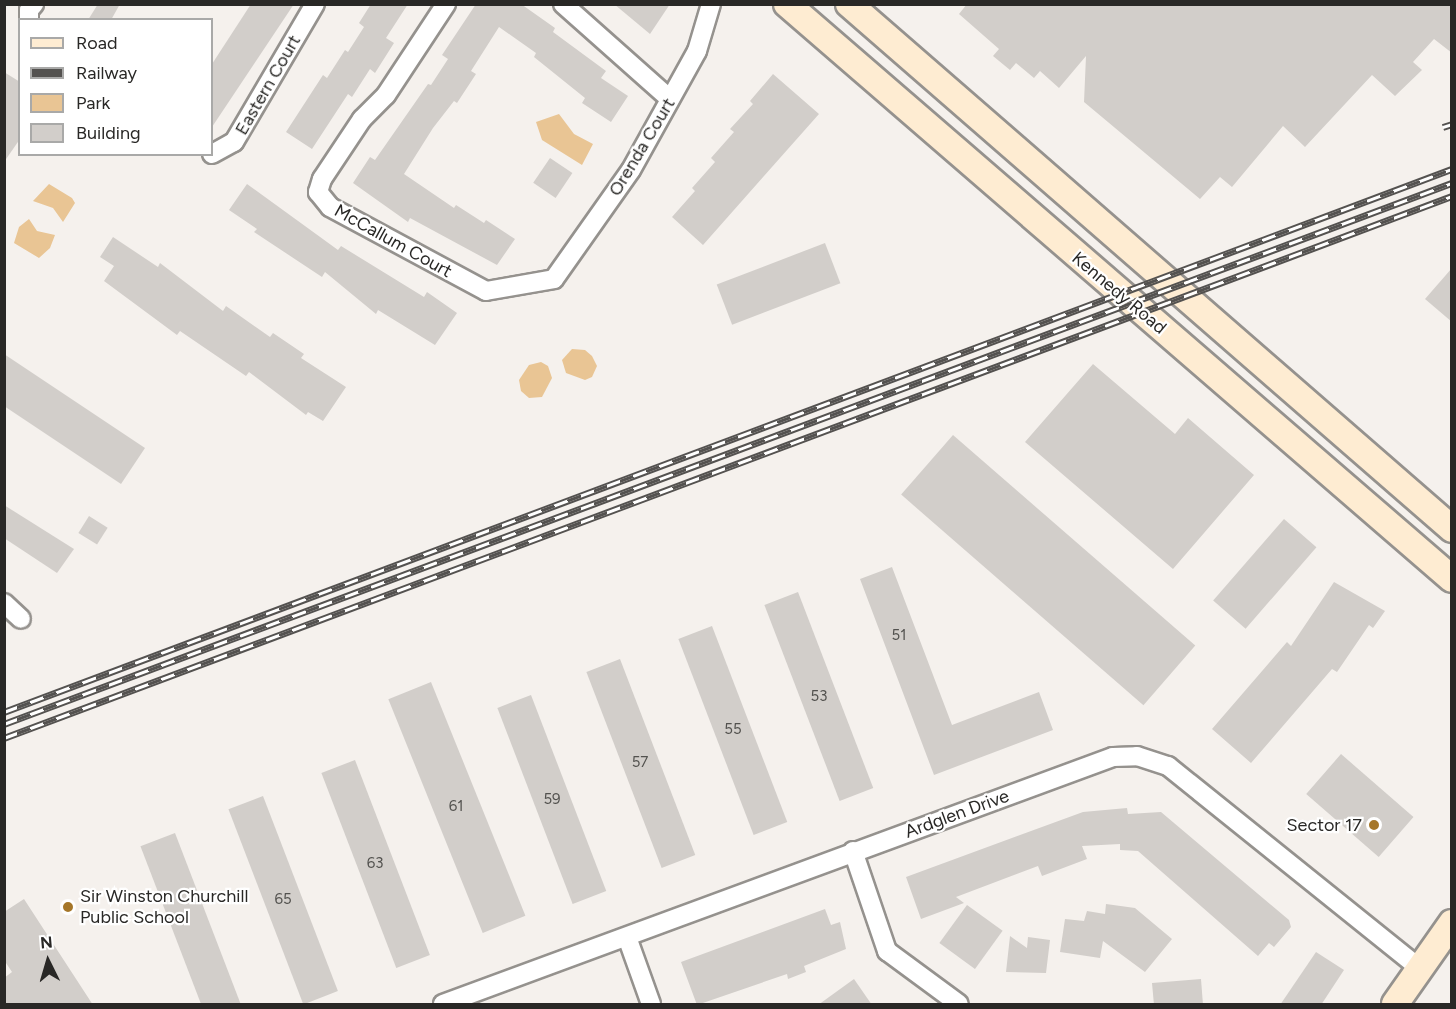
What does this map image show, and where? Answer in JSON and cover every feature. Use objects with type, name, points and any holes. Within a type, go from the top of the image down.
[{"type":"main road","name":"Kennedy Road","points":[[788,4],[1452,579]]},
{"type":"main road","points":[[849,4],[1452,529]]},
{"type":"main road","points":[[1395,1005],[1422,970],[1452,923]]},
{"type":"street","points":[[29,18],[29,10],[34,4]]},
{"type":"street","name":"Eastern Court","points":[[213,153],[234,142],[315,4]]},
{"type":"street","name":"McCallum Court","points":[[446,4],[386,95],[362,119],[322,179],[318,192],[330,207],[486,291],[554,279]]},
{"type":"street","points":[[563,4],[670,99]]},
{"type":"street","name":"Orenda Court","points":[[554,279],[631,170],[697,51],[711,4]]},
{"type":"street","points":[[4,603],[21,619]]},
{"type":"street","name":"Ardglen Drive","points":[[442,1005],[853,851],[1113,757],[1137,756],[1168,766],[1422,970]]},
{"type":"street","points":[[853,851],[887,951],[959,1005]]},
{"type":"street","points":[[627,937],[651,1005]]},
{"type":"green space","points":[[559,114],[574,134],[593,144],[582,165],[542,140],[536,122]]},
{"type":"green space","points":[[49,184],[72,198],[75,203],[63,222],[53,208],[33,201]]},
{"type":"green space","points":[[29,219],[37,231],[55,235],[50,248],[39,258],[14,243],[19,227]]},
{"type":"green space","points":[[572,349],[585,350],[592,356],[597,366],[592,377],[585,380],[566,373],[562,360]]},
{"type":"green space","points":[[541,362],[548,366],[552,378],[542,397],[529,398],[521,391],[519,380],[529,365]]},
{"type":"building","points":[[98,4],[120,4],[112,18],[89,18]]},
{"type":"building","points":[[251,4],[294,4],[213,126],[213,62]]},
{"type":"building","points":[[371,4],[408,4],[386,38],[394,43],[375,73],[370,69],[352,97],[348,94],[312,149],[286,132],[323,75],[327,78],[345,50],[348,52],[364,27],[359,23]]},
{"type":"building","points":[[476,4],[521,4],[555,28],[553,32],[606,71],[601,78],[628,96],[611,122],[582,103],[585,98],[534,57],[536,53],[499,27],[471,71],[476,74],[457,103],[454,101],[433,128],[404,174],[454,208],[456,205],[484,223],[486,220],[515,239],[497,265],[410,218],[408,222],[353,183],[370,157],[375,160],[428,84],[431,85],[448,59],[442,55]]},
{"type":"building","points":[[614,4],[670,4],[650,34]]},
{"type":"building","points":[[967,4],[1452,4],[1452,53],[1434,39],[1413,62],[1422,70],[1395,96],[1372,75],[1305,147],[1283,126],[1232,187],[1220,177],[1200,199],[1084,102],[1086,56],[1059,88],[1040,71],[1034,78],[1016,63],[1010,70],[993,56],[999,49],[959,14]]},
{"type":"building","points":[[4,72],[18,81],[18,142],[4,162]]},
{"type":"building","points":[[773,74],[819,114],[703,245],[672,217],[695,191],[692,188],[715,162],[711,158],[734,132],[730,129],[753,104],[750,101]]},
{"type":"building","points":[[550,158],[572,173],[556,198],[533,183]]},
{"type":"building","points":[[247,184],[338,250],[341,246],[424,297],[427,292],[457,313],[435,345],[378,310],[376,314],[325,272],[322,277],[254,232],[257,229],[229,210]]},
{"type":"building","points":[[113,237],[158,267],[160,263],[223,311],[226,306],[270,337],[273,333],[304,354],[301,358],[346,387],[323,421],[308,412],[306,415],[249,372],[246,376],[180,331],[177,335],[104,281],[114,266],[100,257]]},
{"type":"building","points":[[825,243],[840,283],[732,325],[717,285]]},
{"type":"building","points":[[1452,268],[1452,322],[1425,299]]},
{"type":"building","points":[[4,354],[145,448],[121,484],[4,406]]},
{"type":"building","points":[[1093,364],[1175,434],[1188,418],[1254,475],[1173,569],[1025,442]]},
{"type":"building","points":[[953,435],[1195,646],[1143,705],[901,495]]},
{"type":"building","points":[[4,505],[74,549],[57,573],[4,538]]},
{"type":"building","points":[[89,516],[108,528],[97,545],[78,533]]},
{"type":"building","points":[[1284,519],[1316,547],[1246,629],[1213,601]]},
{"type":"building","points":[[892,567],[952,725],[1039,692],[1053,730],[934,775],[860,579]]},
{"type":"building","points":[[1334,582],[1385,611],[1373,628],[1369,625],[1337,672],[1332,669],[1251,763],[1212,729],[1287,642],[1291,646]]},
{"type":"building","points":[[798,592],[873,788],[840,801],[764,605]]},
{"type":"building","points":[[712,626],[787,822],[754,835],[678,639]]},
{"type":"building","points":[[620,659],[695,855],[662,868],[586,672]]},
{"type":"building","points":[[431,682],[525,916],[483,933],[388,699]]},
{"type":"building","points":[[531,695],[606,891],[573,904],[497,708]]},
{"type":"building","points":[[1341,754],[1413,817],[1379,857],[1306,794]]},
{"type":"building","points":[[355,760],[430,955],[396,968],[321,773]]},
{"type":"building","points":[[263,796],[338,991],[303,1004],[228,809]]},
{"type":"building","points":[[1127,808],[1128,814],[1161,812],[1289,920],[1291,927],[1274,947],[1269,943],[1258,956],[1138,851],[1120,850],[1120,844],[1082,846],[1087,859],[1042,876],[1038,866],[956,897],[964,903],[921,919],[906,877],[1083,812]]},
{"type":"building","points":[[175,833],[241,1004],[201,1004],[140,846]]},
{"type":"building","points":[[24,899],[93,1005],[4,1005],[4,978],[12,972],[4,960],[4,912]]},
{"type":"building","points":[[1106,904],[1135,908],[1172,939],[1145,972],[1103,941],[1100,958],[1060,952],[1065,919],[1084,921],[1087,911],[1105,914]]},
{"type":"building","points":[[967,905],[1003,931],[975,969],[939,943]]},
{"type":"building","points":[[825,909],[831,925],[840,922],[846,949],[804,966],[806,972],[788,979],[787,974],[697,1005],[681,962]]},
{"type":"building","points":[[1010,936],[1027,948],[1028,937],[1050,940],[1046,973],[1006,972]]},
{"type":"building","points":[[1316,952],[1344,970],[1321,1005],[1280,1005]]},
{"type":"building","points":[[854,979],[872,1005],[818,1005]]},
{"type":"building","points":[[1201,979],[1203,1005],[1154,1005],[1152,983]]},
{"type":"railway","points":[[1443,127],[1452,124]]},
{"type":"railway","points":[[4,712],[1452,169]]},
{"type":"railway","points":[[4,724],[1452,183]]},
{"type":"railway","points":[[4,738],[1452,196]]},
{"type":"place","name":"Sector 17","points":[[1374,825]]},
{"type":"place","name":"Sir Winston Churchill Public School","points":[[68,907]]}]
